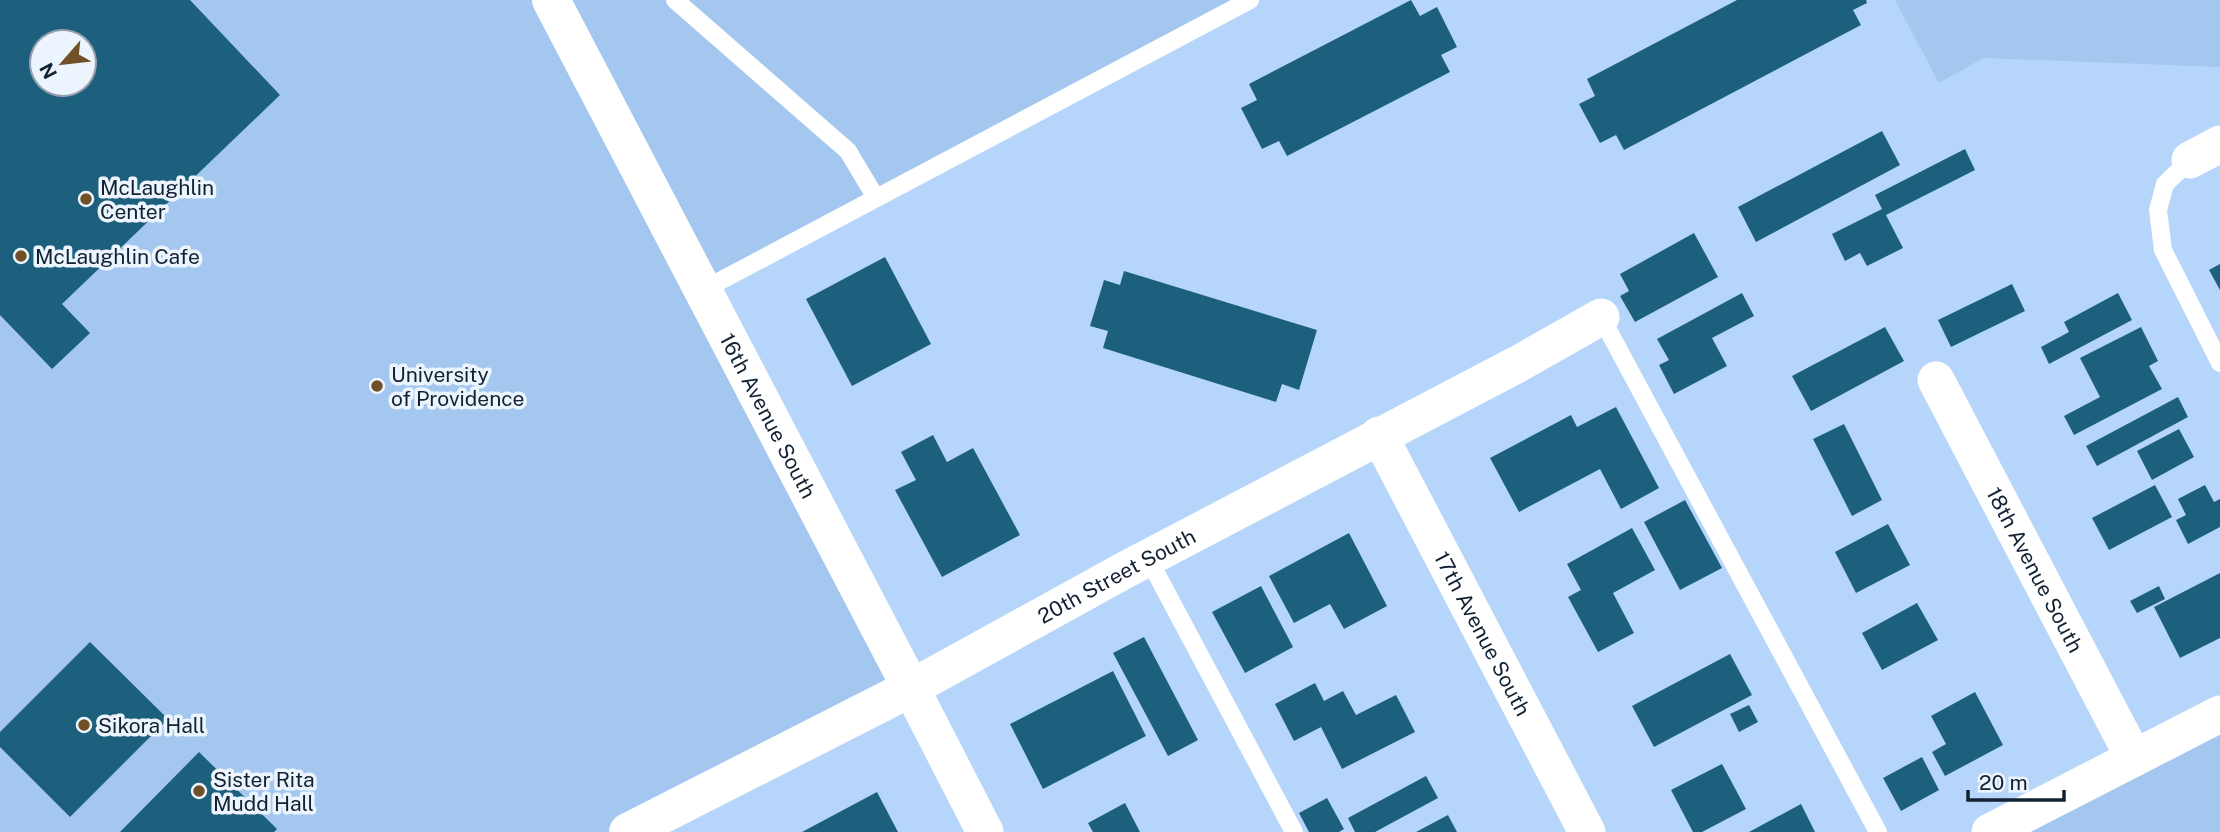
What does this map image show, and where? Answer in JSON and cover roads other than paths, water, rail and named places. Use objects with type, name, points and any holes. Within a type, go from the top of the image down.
[{"type":"street","name":"16th Avenue South","points":[[551,0],[985,832]]},
{"type":"street","name":"20th Street South","points":[[641,829],[911,688],[1148,558],[1518,364],[1601,317]]},
{"type":"street","name":"18th Avenue South","points":[[1936,380],[2134,758]]},
{"type":"street","name":"17th Avenue South","points":[[1379,435],[1587,832]]},
{"type":"street","points":[[1990,832],[2220,714]]},
{"type":"lane","points":[[674,0],[848,151],[876,198]]},
{"type":"lane","points":[[703,290],[1250,0]]},
{"type":"lane","points":[[2205,152],[2165,184],[2158,210],[2163,250],[2220,363]]},
{"type":"lane","points":[[1601,317],[1878,832]]},
{"type":"lane","points":[[1148,558],[1294,832]]},
{"type":"place","name":"McLaughlin Center","points":[[86,199]]},
{"type":"place","name":"McLaughlin Cafe","points":[[21,256]]},
{"type":"place","name":"University of Providence","points":[[377,386]]},
{"type":"place","name":"Sikora Hall","points":[[84,725]]},
{"type":"place","name":"Sister Rita Mudd Hall","points":[[199,791]]}]
